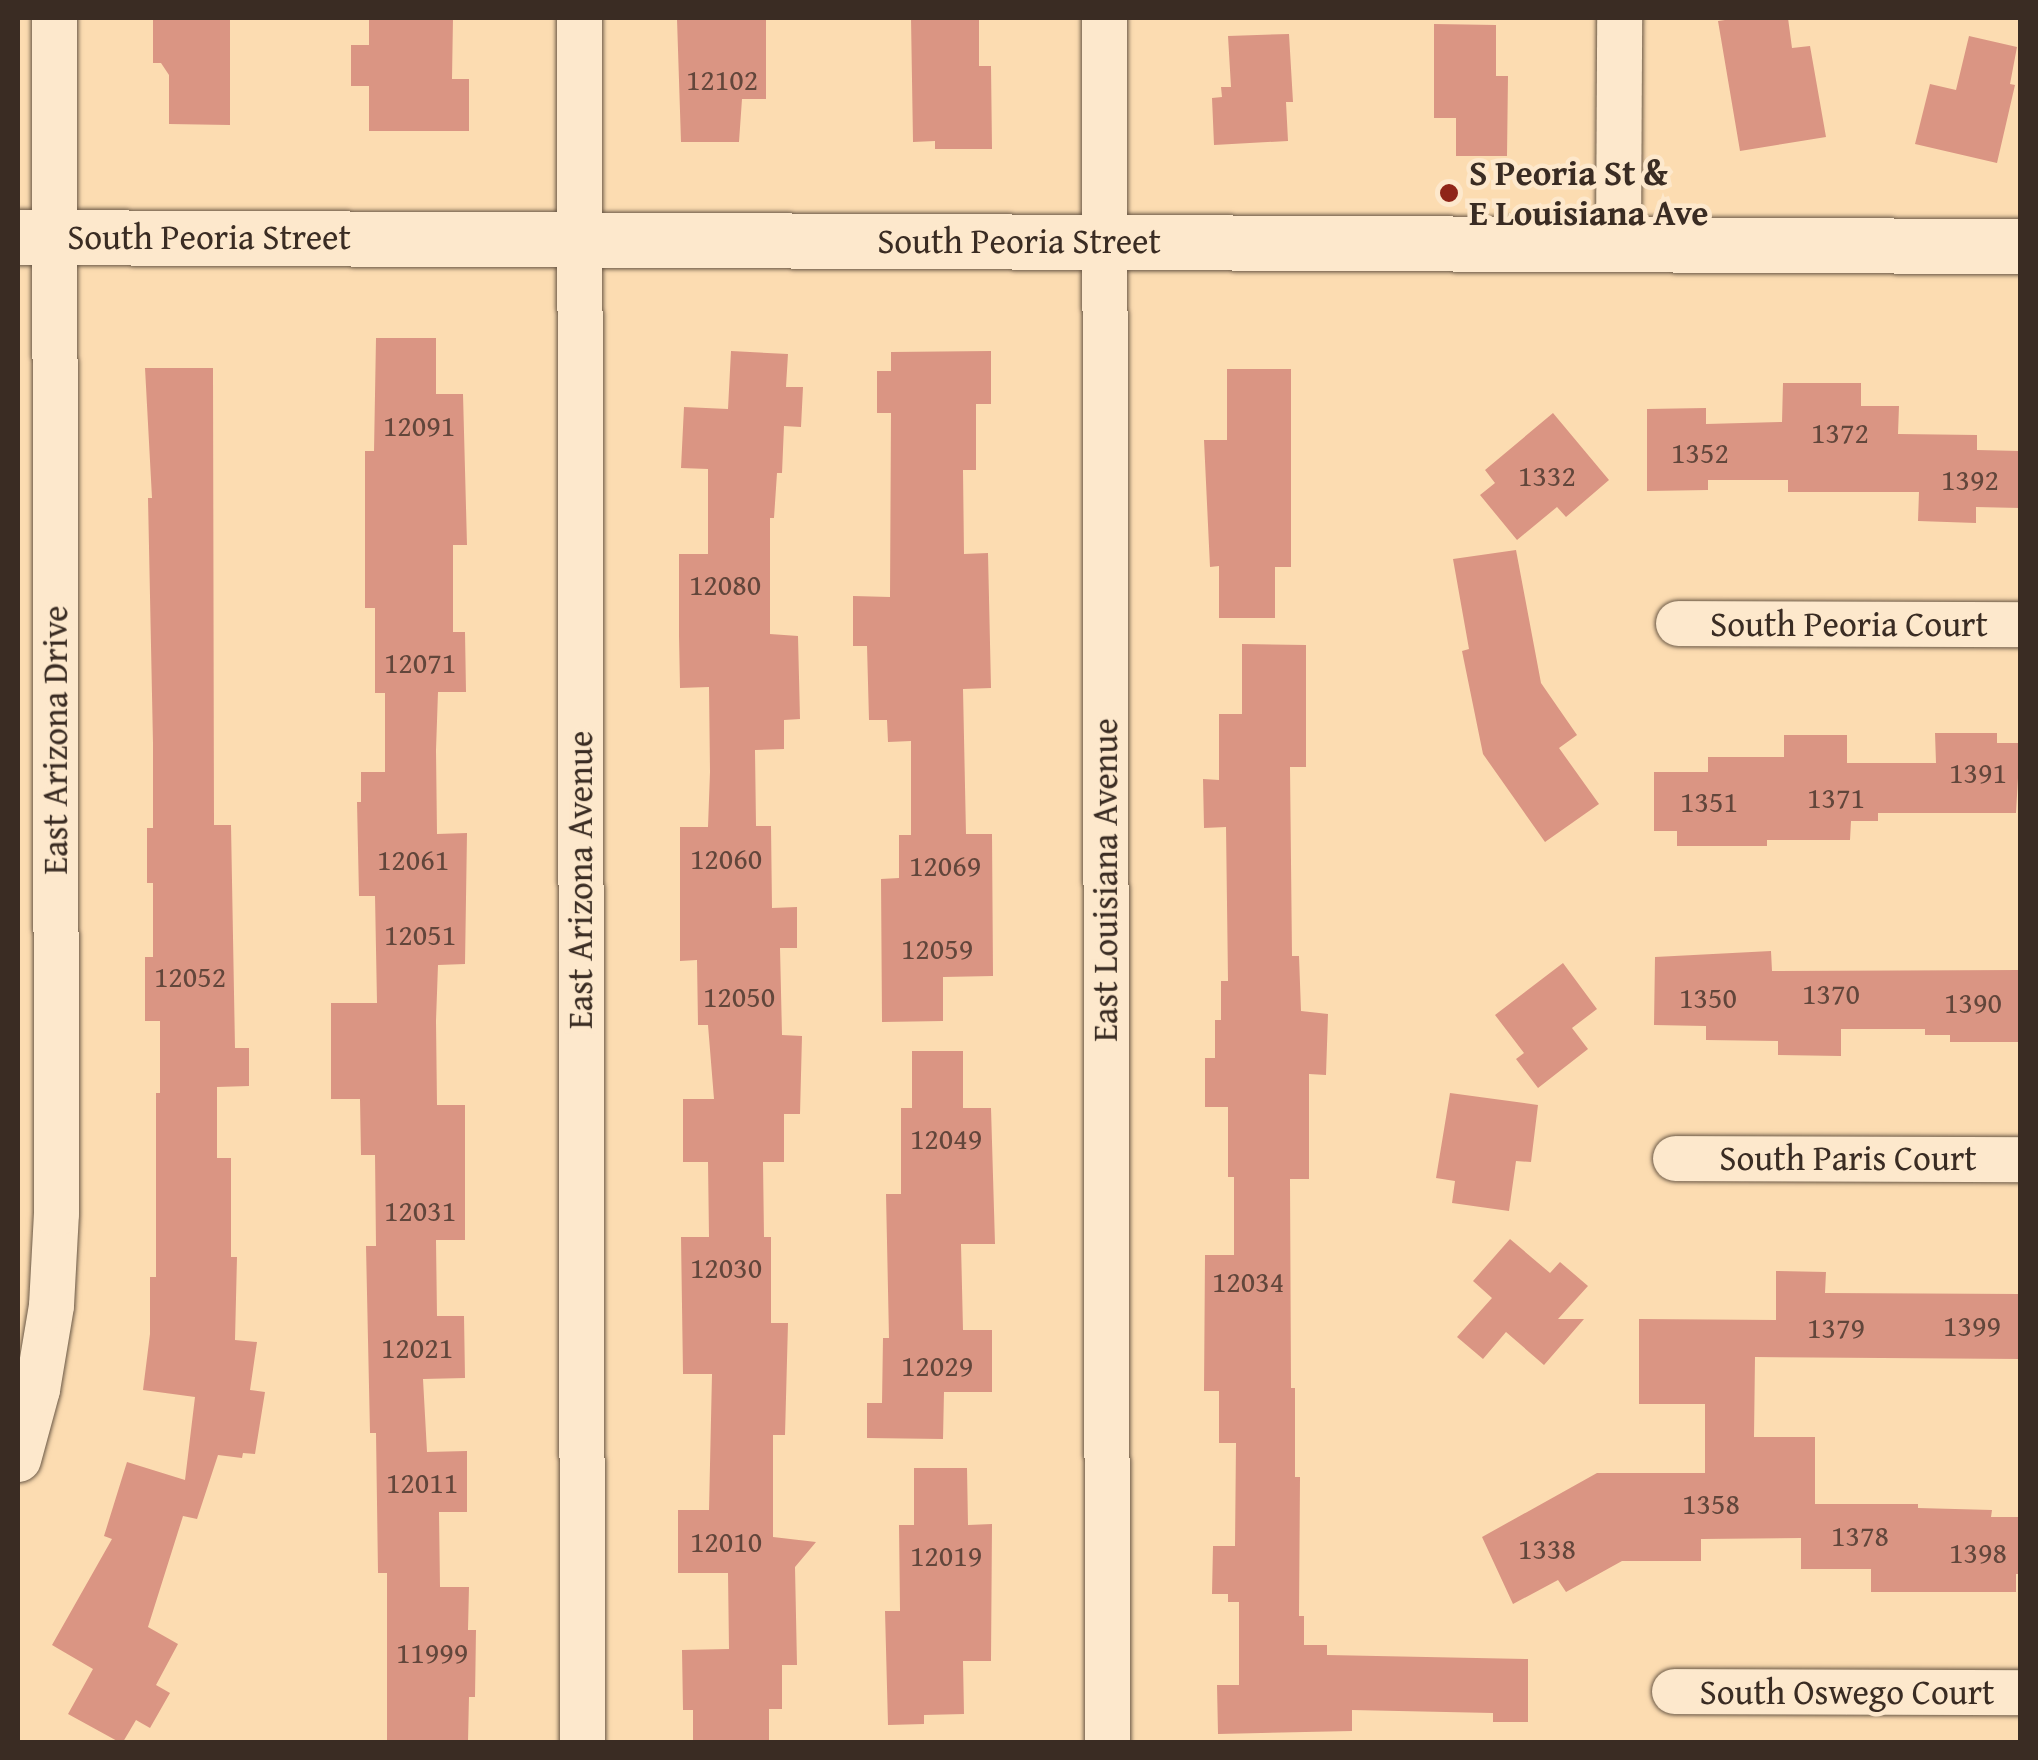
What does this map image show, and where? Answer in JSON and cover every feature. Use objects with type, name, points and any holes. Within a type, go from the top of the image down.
[{"type":"main road","name":"South Peoria Street","points":[[35,237],[2020,246]]},
{"type":"street","name":"East Arizona Drive","points":[[18,1459],[37,1389],[51,1306],[56,1214],[35,237],[54,18]]},
{"type":"street","name":"East Arizona Avenue","points":[[579,18],[582,1742]]},
{"type":"street","name":"East Louisiana Avenue","points":[[1104,18],[1107,1742]]},
{"type":"street","points":[[1618,244],[1619,18]]},
{"type":"street","name":"South Peoria Court","points":[[1678,623],[2020,624]]},
{"type":"street","name":"South Paris Court","points":[[1676,1158],[2020,1159]]},
{"type":"street","name":"South Oswego Court","points":[[1674,1692],[2020,1692]]},
{"type":"building","points":[[153,18],[230,18],[230,125],[169,124],[169,75],[161,63],[153,63]]},
{"type":"building","points":[[369,18],[453,18],[452,79],[469,79],[469,131],[369,131],[369,86],[351,86],[351,45],[369,45]]},
{"type":"building","points":[[911,18],[979,18],[979,66],[991,66],[992,149],[935,149],[935,141],[913,142]]},
{"type":"building","points":[[1788,18],[1792,48],[1810,46],[1826,137],[1740,151],[1718,21]]},
{"type":"building","points":[[677,19],[766,19],[766,99],[742,99],[739,142],[681,142]]},
{"type":"building","points":[[1434,24],[1496,25],[1496,76],[1508,76],[1507,156],[1456,156],[1456,118],[1434,118]]},
{"type":"building","points":[[1289,34],[1293,102],[1286,102],[1288,141],[1214,145],[1212,98],[1222,97],[1221,87],[1231,87],[1228,36]]},
{"type":"building","points":[[1969,36],[2017,47],[2010,84],[2015,85],[1997,163],[1915,144],[1930,84],[1956,90]]},
{"type":"building","points":[[376,338],[436,338],[436,394],[463,394],[467,545],[453,545],[453,632],[465,632],[466,692],[438,692],[436,750],[437,834],[467,833],[465,964],[438,965],[436,1021],[437,1105],[465,1105],[465,1240],[436,1240],[437,1316],[464,1316],[465,1378],[423,1379],[427,1452],[467,1451],[467,1512],[439,1512],[440,1587],[469,1587],[468,1630],[476,1630],[475,1697],[469,1697],[468,1742],[387,1742],[387,1573],[378,1573],[376,1433],[370,1433],[366,1246],[376,1246],[375,1155],[361,1155],[360,1099],[331,1099],[331,1003],[377,1003],[375,896],[359,896],[357,802],[361,802],[361,772],[385,772],[385,693],[375,693],[375,608],[365,608],[365,451],[374,451]]},
{"type":"building","points":[[731,351],[788,354],[786,387],[803,387],[801,427],[784,426],[782,473],[777,473],[774,518],[770,518],[770,634],[798,636],[800,719],[784,720],[784,749],[755,750],[756,826],[771,826],[772,908],[797,907],[797,948],[780,948],[782,1035],[802,1036],[800,1114],[784,1114],[784,1162],[763,1162],[764,1237],[771,1237],[771,1323],[788,1323],[785,1435],[773,1435],[773,1537],[816,1542],[795,1567],[797,1665],[782,1665],[782,1709],[769,1709],[769,1742],[693,1742],[693,1710],[683,1710],[682,1650],[729,1649],[728,1573],[678,1573],[678,1510],[709,1510],[712,1374],[683,1374],[681,1237],[709,1237],[708,1162],[683,1162],[683,1099],[714,1099],[708,1025],[698,1025],[697,960],[680,961],[680,827],[708,827],[710,772],[709,687],[680,688],[679,554],[708,554],[708,469],[681,468],[684,407],[728,409]]},
{"type":"building","points":[[991,351],[991,404],[976,404],[976,470],[963,470],[964,554],[988,553],[991,688],[963,689],[966,834],[992,834],[993,976],[943,977],[943,1021],[882,1022],[881,879],[899,878],[899,835],[911,835],[911,741],[888,742],[887,720],[869,720],[867,646],[853,646],[853,596],[890,597],[891,413],[877,413],[877,371],[891,371],[891,352]]},
{"type":"building","points":[[145,368],[213,368],[214,825],[231,825],[235,1048],[249,1048],[249,1086],[217,1087],[217,1158],[231,1158],[231,1257],[237,1257],[235,1340],[257,1342],[250,1390],[265,1392],[255,1454],[243,1453],[242,1458],[218,1455],[197,1519],[183,1516],[148,1627],[178,1644],[156,1685],[170,1693],[150,1728],[136,1720],[123,1742],[119,1742],[68,1714],[93,1669],[52,1645],[112,1539],[104,1536],[127,1462],[185,1480],[195,1397],[143,1390],[150,1334],[150,1277],[156,1277],[156,1093],[160,1093],[160,1021],[145,1021],[145,957],[153,957],[153,883],[147,883],[147,828],[153,828],[153,744],[148,498],[152,498]]},
{"type":"building","points":[[1227,369],[1291,369],[1291,567],[1275,567],[1275,618],[1219,618],[1219,566],[1210,567],[1204,440],[1227,440]]},
{"type":"building","points":[[1783,383],[1861,383],[1861,406],[1899,406],[1898,434],[1977,435],[1977,450],[2020,451],[2020,508],[1976,507],[1976,523],[1918,521],[1919,492],[1788,492],[1788,480],[1708,480],[1708,490],[1647,491],[1647,409],[1706,408],[1706,424],[1782,422]]},
{"type":"building","points":[[1553,413],[1609,480],[1566,517],[1557,507],[1517,540],[1480,495],[1495,483],[1485,470]]},
{"type":"building","points":[[1516,550],[1541,683],[1577,735],[1559,748],[1599,804],[1545,842],[1483,754],[1462,651],[1469,649],[1453,559]]},
{"type":"building","points":[[1242,644],[1306,645],[1306,767],[1290,767],[1292,956],[1299,956],[1301,1011],[1328,1014],[1326,1075],[1309,1074],[1309,1179],[1290,1179],[1291,1388],[1295,1388],[1295,1477],[1300,1477],[1299,1616],[1304,1616],[1304,1645],[1327,1645],[1327,1655],[1528,1659],[1528,1722],[1493,1722],[1493,1713],[1352,1710],[1352,1731],[1218,1734],[1217,1685],[1239,1685],[1239,1602],[1228,1602],[1228,1594],[1212,1594],[1213,1546],[1235,1546],[1236,1443],[1219,1443],[1219,1391],[1204,1391],[1205,1255],[1234,1255],[1234,1177],[1228,1177],[1228,1107],[1205,1107],[1205,1058],[1215,1058],[1215,1020],[1221,1020],[1221,981],[1228,981],[1226,827],[1204,828],[1203,779],[1219,780],[1219,714],[1242,714]]},
{"type":"building","points":[[1935,733],[1997,733],[1997,743],[2020,743],[2016,813],[1878,813],[1878,821],[1851,821],[1850,840],[1767,840],[1767,846],[1677,846],[1677,831],[1654,831],[1654,772],[1708,772],[1708,757],[1784,757],[1784,735],[1847,735],[1847,763],[1936,763]]},
{"type":"building","points":[[1771,951],[1772,971],[2020,970],[2020,1042],[1950,1042],[1950,1035],[1925,1035],[1925,1029],[1841,1029],[1841,1056],[1778,1055],[1778,1041],[1706,1040],[1706,1026],[1654,1025],[1655,957]]},
{"type":"building","points":[[1563,963],[1597,1009],[1572,1028],[1588,1049],[1538,1088],[1516,1059],[1524,1053],[1495,1015]]},
{"type":"building","points":[[912,1051],[963,1051],[963,1108],[991,1108],[995,1244],[961,1244],[963,1330],[992,1330],[992,1392],[944,1392],[943,1439],[867,1438],[867,1403],[882,1403],[883,1338],[889,1338],[886,1194],[901,1194],[901,1108],[912,1108]]},
{"type":"building","points":[[1450,1093],[1538,1105],[1531,1162],[1516,1161],[1509,1211],[1452,1203],[1455,1181],[1436,1178]]},
{"type":"building","points":[[1510,1239],[1550,1273],[1560,1262],[1588,1286],[1558,1319],[1584,1319],[1544,1365],[1506,1332],[1483,1359],[1457,1337],[1492,1298],[1473,1281]]},
{"type":"building","points":[[1776,1271],[1826,1272],[1825,1293],[2020,1294],[2020,1359],[1755,1357],[1754,1437],[1815,1437],[1815,1504],[1918,1504],[1918,1508],[1992,1510],[1991,1517],[2020,1517],[2020,1574],[2016,1574],[2016,1592],[1871,1592],[1871,1569],[1801,1569],[1801,1538],[1701,1539],[1701,1561],[1622,1561],[1566,1592],[1558,1580],[1513,1604],[1482,1537],[1597,1473],[1705,1473],[1705,1404],[1639,1404],[1639,1319],[1776,1320]]},
{"type":"building","points":[[914,1468],[967,1468],[968,1525],[992,1524],[991,1661],[963,1661],[964,1714],[924,1715],[924,1724],[888,1725],[885,1611],[900,1611],[899,1525],[914,1525]]},
{"type":"place","name":"S Peoria St & E Louisiana Ave","points":[[1449,193]]}]
